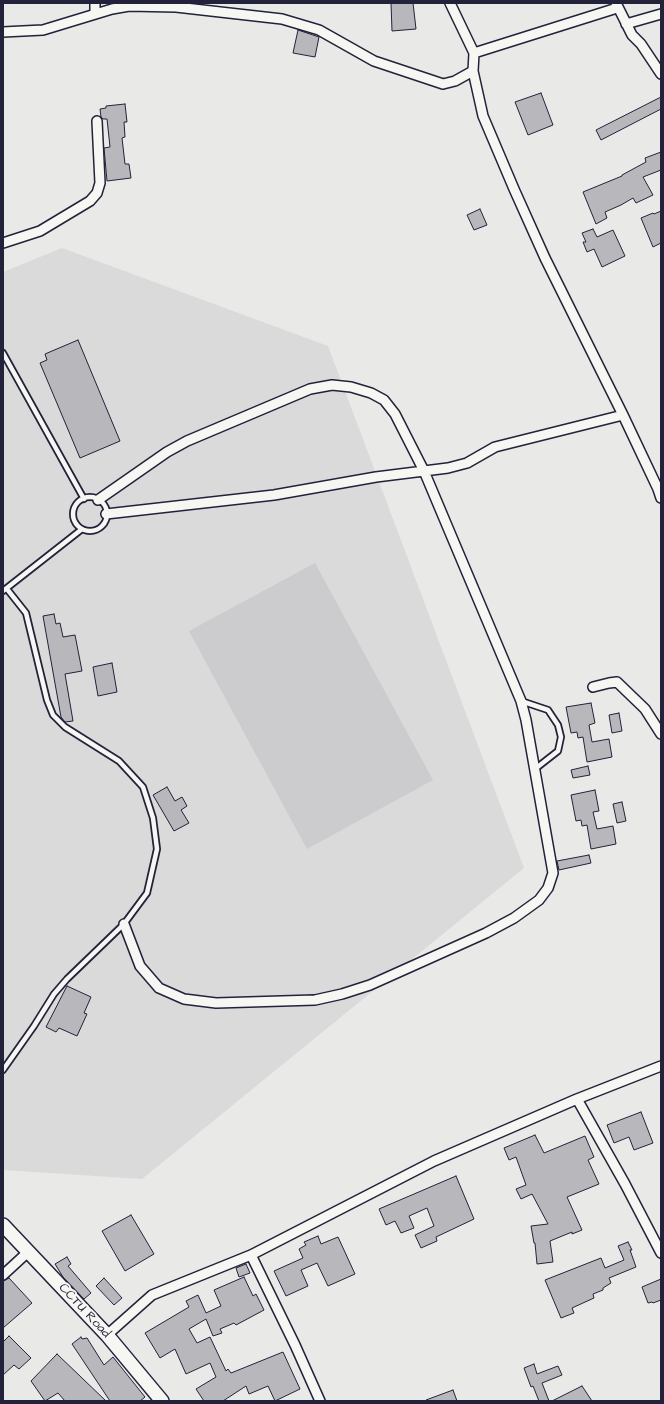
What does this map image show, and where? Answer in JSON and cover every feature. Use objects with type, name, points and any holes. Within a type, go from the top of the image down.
[{"type":"street","points":[[95,3],[95,14]]},
{"type":"street","points":[[450,3],[474,53],[473,71],[483,116],[514,189],[545,258],[660,492]]},
{"type":"street","points":[[474,53],[617,5],[632,34],[641,44],[661,74]]},
{"type":"street","points":[[3,32],[43,30],[112,9],[129,6],[176,7],[282,19],[319,30],[374,61],[443,84],[455,81],[473,71]]},
{"type":"street","points":[[626,24],[661,14]]},
{"type":"street","points":[[3,243],[40,231],[90,201],[97,193],[100,183],[98,121]]},
{"type":"street","points":[[98,500],[167,452],[187,441],[310,389],[332,385],[351,387],[370,393],[384,400],[395,414],[424,472],[521,701],[526,720],[553,873],[548,888],[539,900],[514,918],[486,933],[370,985],[342,994],[315,1000],[216,1003],[184,999],[159,988],[140,966],[124,924]]},
{"type":"street","points":[[106,514],[274,496],[376,477],[448,468],[467,463],[495,447],[623,414]]},
{"type":"street","points":[[593,687],[609,682],[616,682],[645,709],[661,734]]},
{"type":"street","points":[[107,1335],[152,1295],[251,1255],[434,1161],[577,1099],[661,1066]]},
{"type":"street","points":[[577,1099],[625,1184],[661,1253]]},
{"type":"street","name":"CCTU Road","points":[[3,1225],[107,1335],[162,1401]]},
{"type":"street","points":[[3,1276],[28,1252]]},
{"type":"street","points":[[251,1255],[295,1345],[320,1401]]},
{"type":"lane","points":[[3,353],[84,499]]},
{"type":"lane","points":[[89,498],[98,500],[102,503],[106,514],[106,520],[98,529],[93,531],[82,530],[73,520],[74,507],[78,502],[84,499],[89,498]]},
{"type":"lane","points":[[3,1070],[34,1026],[54,994],[67,979],[124,924],[147,893],[157,849],[153,818],[143,787],[119,761],[65,727],[53,715],[47,700],[26,613],[5,590],[26,572],[82,530]]},
{"type":"lane","points":[[521,701],[548,710],[558,725],[561,737],[558,751],[535,770]]},
{"type":"shaded area","points":[[62,248],[328,346],[524,868],[142,1179],[3,1170],[3,272]]},
{"type":"shaded area","points":[[315,563],[433,780],[307,849],[189,631]]},
{"type":"building","points":[[391,3],[413,3],[416,29],[392,31]]},
{"type":"building","points":[[298,30],[319,37],[315,57],[293,53]]},
{"type":"building","points":[[541,93],[553,125],[528,135],[515,102]]},
{"type":"building","points":[[661,97],[661,109],[601,140],[596,130]]},
{"type":"building","points":[[125,104],[127,122],[124,122],[125,137],[122,138],[125,164],[129,164],[131,178],[107,181],[104,148],[110,147],[107,119],[103,119],[101,117],[100,109],[106,108],[106,106]]},
{"type":"building","points":[[661,152],[661,170],[643,177],[653,195],[636,203],[633,198],[605,212],[607,218],[596,224],[583,192],[622,176],[646,162],[645,158]]},
{"type":"building","points":[[480,209],[487,225],[474,230],[467,215]]},
{"type":"building","points":[[661,211],[661,243],[653,247],[641,218]]},
{"type":"building","points":[[593,229],[597,237],[613,230],[625,256],[602,267],[594,249],[587,252],[583,242],[586,242],[582,233]]},
{"type":"building","points":[[78,340],[120,441],[80,458],[40,363],[47,360],[45,354]]},
{"type":"building","points":[[54,614],[56,624],[60,623],[63,637],[75,635],[82,671],[65,674],[73,721],[65,722],[61,717],[43,616]]},
{"type":"building","points":[[112,663],[117,692],[98,696],[93,667]]},
{"type":"building","points":[[591,703],[595,723],[589,725],[592,742],[609,739],[612,757],[587,762],[583,737],[578,738],[577,732],[571,733],[566,707]]},
{"type":"building","points":[[619,713],[622,731],[612,733],[609,715]]},
{"type":"building","points":[[588,766],[590,775],[573,778],[571,770]]},
{"type":"building","points":[[167,787],[175,801],[182,797],[187,806],[181,810],[189,823],[174,831],[153,795]]},
{"type":"building","points":[[595,790],[599,811],[593,812],[597,829],[613,826],[616,844],[591,849],[587,825],[582,826],[581,820],[576,821],[571,795]]},
{"type":"building","points":[[622,802],[626,821],[617,823],[613,804]]},
{"type":"building","points":[[589,855],[591,863],[559,870],[557,861]]},
{"type":"building","points":[[67,986],[91,997],[84,1013],[87,1014],[77,1036],[59,1028],[56,1032],[46,1027]]},
{"type":"building","points":[[641,1112],[653,1143],[634,1150],[629,1137],[614,1143],[607,1125]]},
{"type":"building","points":[[535,1135],[544,1153],[585,1136],[594,1157],[588,1160],[599,1184],[567,1197],[582,1230],[572,1234],[572,1232],[550,1241],[553,1262],[537,1264],[535,1243],[531,1226],[548,1224],[532,1194],[521,1199],[516,1189],[526,1185],[516,1157],[509,1160],[504,1148]]},
{"type":"building","points":[[456,1176],[474,1219],[436,1237],[437,1241],[421,1248],[415,1235],[434,1226],[427,1208],[409,1216],[414,1228],[401,1233],[395,1221],[386,1225],[379,1209]]},
{"type":"building","points":[[131,1215],[154,1254],[125,1271],[102,1231]]},
{"type":"building","points":[[318,1236],[321,1244],[338,1237],[355,1274],[328,1286],[317,1263],[301,1270],[308,1286],[286,1296],[274,1271],[303,1258],[299,1249],[306,1245],[304,1242]]},
{"type":"building","points":[[628,1242],[632,1250],[630,1250],[636,1267],[609,1278],[611,1283],[603,1288],[603,1290],[593,1294],[594,1298],[572,1308],[574,1313],[561,1318],[545,1280],[601,1258],[605,1268],[624,1260],[618,1246]]},
{"type":"building","points":[[67,1257],[71,1264],[68,1266],[91,1293],[84,1299],[63,1277],[55,1264]]},
{"type":"building","points":[[246,1264],[250,1273],[239,1277],[236,1268]]},
{"type":"building","points":[[244,1277],[253,1296],[256,1294],[264,1310],[236,1325],[234,1323],[220,1329],[222,1333],[213,1336],[206,1319],[189,1329],[197,1343],[210,1337],[226,1371],[228,1369],[231,1373],[283,1352],[300,1389],[275,1401],[268,1386],[249,1394],[246,1386],[223,1401],[204,1401],[196,1389],[216,1377],[210,1363],[186,1374],[175,1349],[160,1358],[145,1333],[189,1307],[186,1301],[198,1295],[206,1313],[221,1306],[214,1290]]},
{"type":"building","points":[[9,1278],[32,1303],[3,1328],[3,1281]]},
{"type":"building","points":[[104,1278],[122,1298],[114,1305],[96,1286]]},
{"type":"building","points":[[661,1279],[661,1300],[648,1303],[642,1287]]},
{"type":"building","points":[[9,1336],[31,1358],[19,1369],[14,1365],[3,1375],[3,1342]]},
{"type":"building","points":[[81,1337],[82,1339],[87,1338],[104,1365],[113,1357],[145,1397],[140,1401],[110,1401],[72,1344]]},
{"type":"building","points":[[57,1354],[106,1401],[65,1401],[58,1393],[45,1401],[31,1381]]},
{"type":"building","points":[[534,1364],[537,1374],[558,1366],[562,1375],[542,1383],[549,1401],[539,1401],[533,1386],[531,1387],[524,1368]]},
{"type":"building","points":[[582,1386],[592,1401],[552,1401]]},
{"type":"building","points":[[453,1390],[457,1401],[426,1401],[426,1400]]}]
